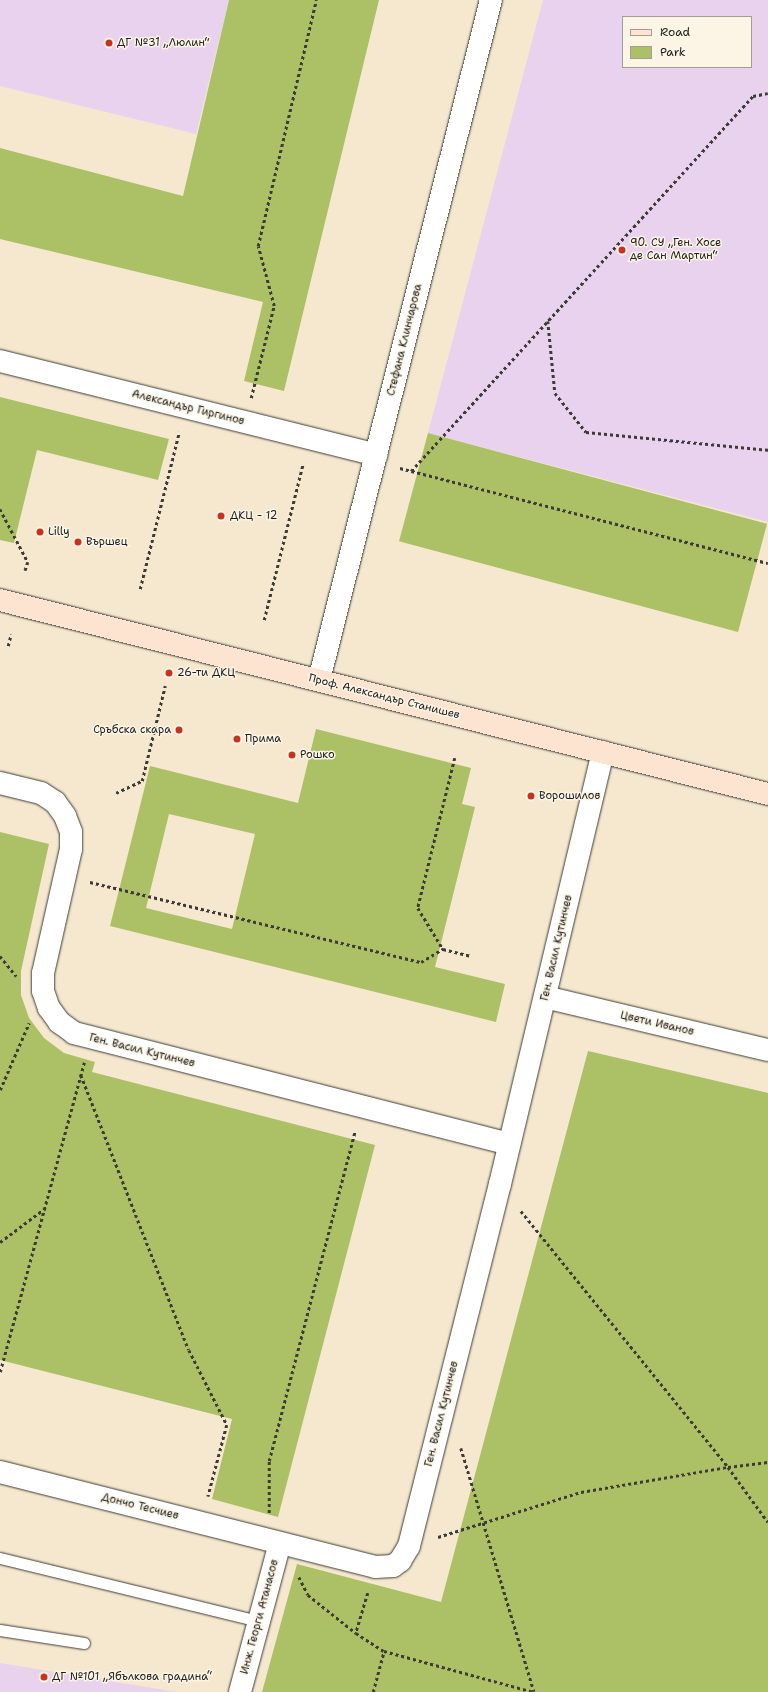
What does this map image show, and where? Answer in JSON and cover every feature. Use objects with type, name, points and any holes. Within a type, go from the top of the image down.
[{"type":"street","name":"Стефана Клинчарова","points":[[319,680],[491,0]]},
{"type":"street","name":"Александър Гиргинов","points":[[0,361],[309,438],[375,458]]},
{"type":"street","name":"Проф. Александър Станишев","points":[[0,600],[768,794]]},
{"type":"street","name":"Ген. Васил Кутинчев","points":[[280,1543],[375,1567],[393,1566],[400,1561],[409,1546],[500,1184],[603,752]]},
{"type":"street","name":"Ген. Васил Кутинчев","points":[[0,783],[41,793],[55,802],[65,816],[71,832],[71,849],[43,973],[43,991],[49,1008],[59,1022],[74,1033],[509,1144]]},
{"type":"street","name":"Цвети Иванов","points":[[545,997],[768,1050]]},
{"type":"street","name":"Дончо Тесчиев","points":[[0,1472],[280,1543]]},
{"type":"street","name":"Инж. Георги Атанасов","points":[[240,1692],[280,1543]]},
{"type":"lane","points":[[0,1558],[259,1621]]},
{"type":"lane","points":[[0,1630],[84,1643]]},
{"type":"path","points":[[245,422],[274,306],[258,246],[316,0]]},
{"type":"path","points":[[411,471],[753,96],[768,93]]},
{"type":"path","points":[[548,320],[554,393],[586,432],[768,450]]},
{"type":"path","points":[[140,589],[185,407]]},
{"type":"path","points":[[264,620],[309,438]]},
{"type":"path","points":[[375,458],[411,471],[768,562]]},
{"type":"path","points":[[0,509],[28,562],[26,571]]},
{"type":"path","points":[[8,646],[11,634]]},
{"type":"path","points":[[116,793],[142,781],[164,686]]},
{"type":"path","points":[[455,758],[418,908],[443,949],[471,956]]},
{"type":"path","points":[[64,876],[421,962],[443,949]]},
{"type":"path","points":[[0,1090],[26,1025],[49,1008]]},
{"type":"path","points":[[0,1372],[91,1038]]},
{"type":"path","points":[[81,1076],[189,1350],[227,1425],[201,1523]]},
{"type":"path","points":[[361,1106],[268,1461],[270,1520],[280,1543],[308,1595],[356,1633],[384,1651],[534,1692]]},
{"type":"path","points":[[500,1184],[728,1467],[768,1522]]},
{"type":"path","points":[[0,1242],[44,1209]]},
{"type":"path","points":[[459,1441],[534,1692]]},
{"type":"path","points":[[409,1546],[581,1492],[728,1467],[768,1462]]},
{"type":"path","points":[[356,1633],[375,1567]]},
{"type":"path","points":[[373,1692],[384,1651]]},
{"type":"shaded area","name":"ДГ №31 „Люлин“","points":[[0,0],[229,0],[196,134],[0,86]]},
{"type":"shaded area","name":"90. СУ „Ген. Хосе де Сан Мартин“","points":[[543,0],[768,0],[768,522],[428,433]]},
{"type":"shaded area","name":"ДГ №101 „Ябълкова градина“","points":[[0,1663],[177,1692],[0,1692]]},
{"type":"green space","points":[[229,0],[379,0],[284,391],[244,381],[263,302],[0,239],[0,148],[183,196]]},
{"type":"green space","points":[[0,397],[169,439],[158,480],[37,450],[14,543],[0,540]]},
{"type":"green space","points":[[428,433],[767,524],[738,632],[399,541]]},
{"type":"green space","points":[[316,729],[471,768],[462,804],[475,807],[435,967],[505,984],[496,1022],[110,926],[150,766],[298,803]],"holes":[[[169,814],[255,834],[232,929],[146,908]]]},
{"type":"green space","points":[[0,832],[49,844],[21,971],[21,995],[29,1018],[44,1038],[64,1053],[95,1062],[92,1072],[375,1145],[278,1517],[212,1499],[232,1419],[0,1360]]},
{"type":"green space","points":[[588,1051],[768,1093],[768,1692],[262,1692],[297,1564],[441,1602]]},
{"type":"place","name":"ДГ №31 „Люлин“","points":[[109,43]]},
{"type":"place","name":"90. СУ „Ген. Хосе де Сан Мартин“","points":[[622,250]]},
{"type":"place","name":"ДКЦ - 12","points":[[221,516]]},
{"type":"place","name":"Lilly","points":[[40,532]]},
{"type":"place","name":"Вършец","points":[[78,542]]},
{"type":"place","name":"26-ти ДКЦ","points":[[169,673]]},
{"type":"place","name":"Сръбска скара","points":[[179,730]]},
{"type":"place","name":"Прима","points":[[237,739]]},
{"type":"place","name":"Рошко","points":[[292,755]]},
{"type":"place","name":"Ворошилов","points":[[531,796]]},
{"type":"place","name":"ДГ №101 „Ябълкова градина“","points":[[44,1677]]}]
